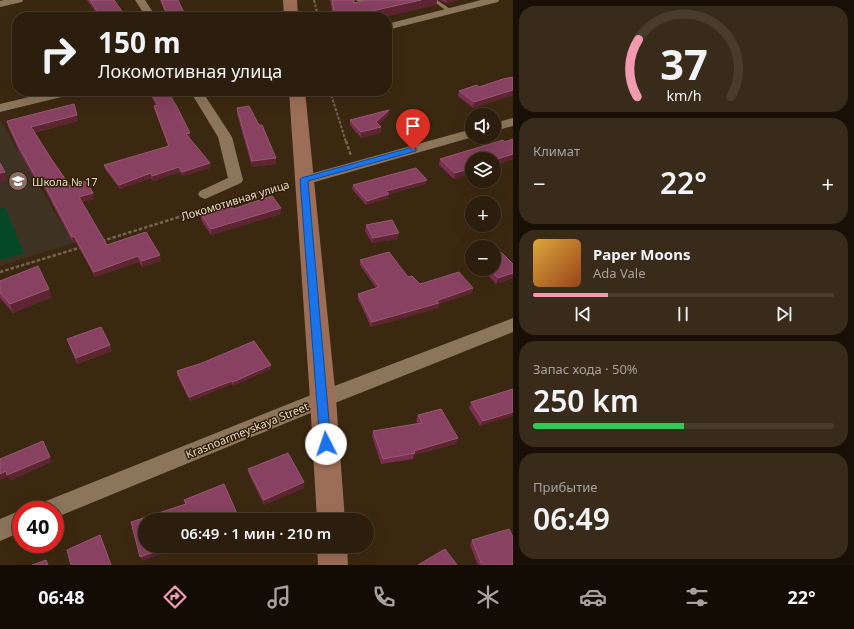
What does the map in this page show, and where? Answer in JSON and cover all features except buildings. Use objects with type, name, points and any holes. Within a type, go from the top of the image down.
[{"type":"street","points":[[0,4],[18,0]]},
{"type":"street","points":[[140,0],[148,12]]},
{"type":"street","points":[[290,0],[291,12]]},
{"type":"street","points":[[392,26],[494,0]]},
{"type":"street","points":[[0,108],[49,96]]},
{"type":"street","points":[[199,96],[225,137],[236,180],[205,194]]},
{"type":"street","points":[[297,96],[323,399],[331,513]]},
{"type":"street","points":[[501,125],[513,122]]},
{"type":"street","name":"Локомотивная улица","points":[[304,180],[465,135]]},
{"type":"street","name":"Krasnoarmeyskaya Street","points":[[64,504],[323,399],[513,325]]},
{"type":"street","points":[[0,530],[12,525]]},
{"type":"street","points":[[333,553],[334,565]]},
{"type":"lane","points":[[357,0],[368,2],[376,0]]},
{"type":"lane","points":[[434,0],[450,11]]},
{"type":"path","points":[[314,0],[317,12]]},
{"type":"path","points":[[332,96],[354,166]]},
{"type":"path","name":"Локомотивная улица","points":[[98,242],[280,185],[304,180]]},
{"type":"path","points":[[0,272],[83,246]]},
{"type":"shaded area","name":"Школа № 17","points":[[0,120],[73,243],[0,266]]},
{"type":"green space","points":[[5,207],[24,253],[0,260],[0,208]]},
{"type":"place","name":"Школа № 17","points":[[18,181]]},
{"type":"route","points":[[326,444],[304,180],[413,150]]}]
